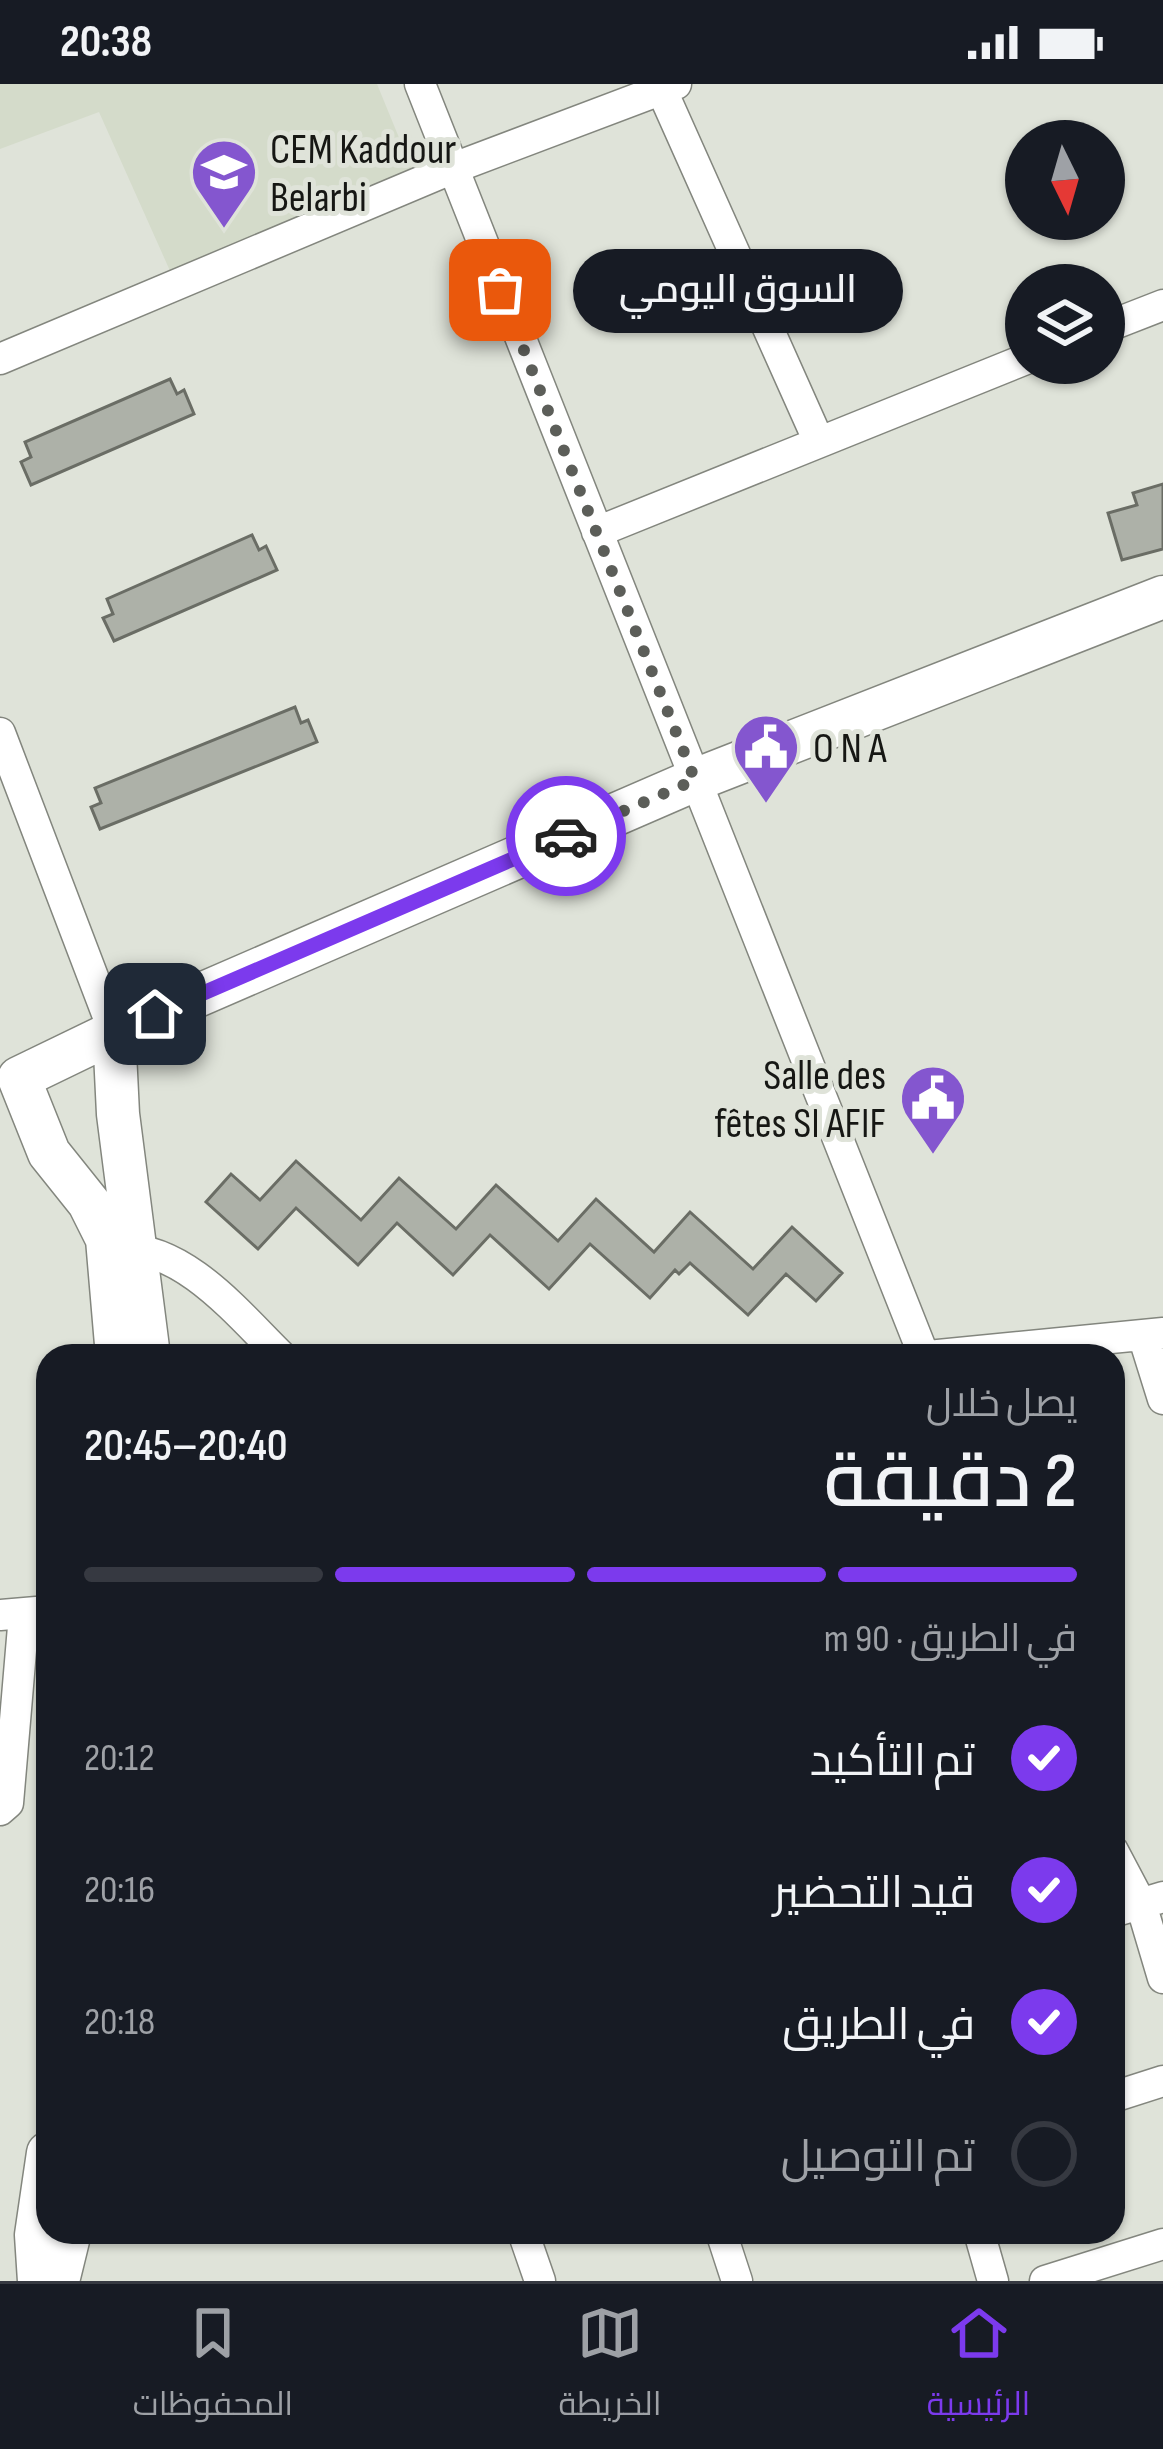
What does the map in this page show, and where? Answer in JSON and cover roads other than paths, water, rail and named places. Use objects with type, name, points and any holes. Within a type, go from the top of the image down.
[{"type":"main road","points":[[146,1344],[122,1249],[49,1153],[9,1082],[695,780],[1163,597]]},
{"type":"main road","points":[[114,1032],[122,1249],[118,1344]]},
{"type":"main road","points":[[37,2244],[39,2281]]},
{"type":"main road","points":[[58,2281],[67,2244]]},
{"type":"street","points":[[419,84],[921,1344]]},
{"type":"street","points":[[0,359],[451,169],[666,86],[819,442]]},
{"type":"street","points":[[1125,319],[1163,304]]},
{"type":"street","points":[[597,532],[1005,367]]},
{"type":"street","points":[[0,733],[114,1032]]},
{"type":"street","points":[[122,1249],[183,1269],[267,1344]]},
{"type":"street","points":[[1056,1344],[1153,1335],[1163,1400]]},
{"type":"street","points":[[0,1810],[8,1803],[24,1613]]},
{"type":"street","points":[[1125,1875],[1163,1978]]},
{"type":"street","points":[[1125,2093],[1163,2081]]},
{"type":"street","points":[[527,2244],[540,2281]]},
{"type":"street","points":[[725,2244],[737,2281]]},
{"type":"street","points":[[982,2244],[993,2281]]},
{"type":"street","points":[[1045,2281],[1163,2245]]},
{"type":"place","name":"CEM Kaddour Belarbi","points":[[224,231]]},
{"type":"place","name":"السوق اليومي","points":[[500,290]]},
{"type":"place","name":"O N A","points":[[766,806]]},
{"type":"place","name":"Salle des fêtes SI AFIF","points":[[933,1157]]}]
